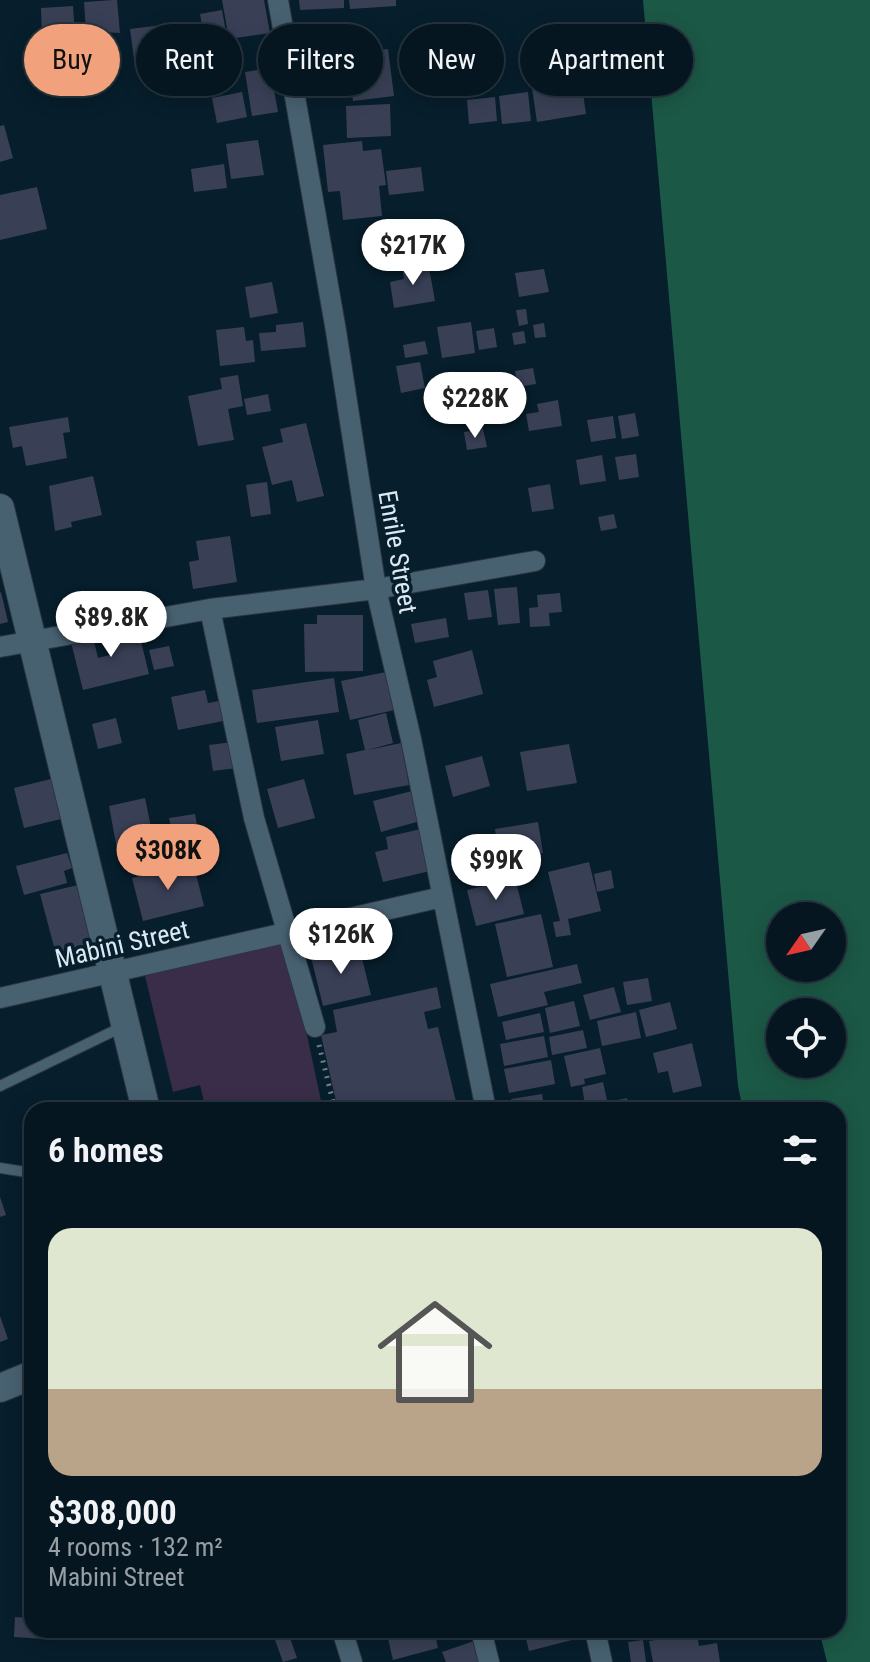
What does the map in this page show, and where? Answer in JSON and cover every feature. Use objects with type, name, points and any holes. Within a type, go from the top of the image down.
[{"type":"street","name":"Enrile Street","points":[[278,0],[376,589],[411,739],[484,1102]]},
{"type":"street","points":[[0,508],[31,643],[116,973],[144,1102]]},
{"type":"street","points":[[0,647],[210,609],[376,589],[535,561]]},
{"type":"street","points":[[210,609],[254,818],[315,1027]]},
{"type":"street","name":"Mabini Street","points":[[0,998],[442,897]]},
{"type":"street","points":[[0,1388],[24,1378]]},
{"type":"street","points":[[344,1638],[352,1662]]},
{"type":"street","points":[[483,1638],[489,1662]]},
{"type":"street","points":[[597,1638],[602,1662]]},
{"type":"lane","points":[[0,1086],[128,1024]]},
{"type":"lane","points":[[0,1168],[24,1172]]},
{"type":"path","points":[[315,1027],[333,1102]]},
{"type":"shaded area","points":[[643,0],[870,0],[870,1662],[827,1662],[821,1638],[846,1638],[846,1102],[741,1102],[738,1086],[651,96],[693,96],[693,24],[645,24]]},
{"type":"shaded area","points":[[277,939],[288,946],[321,1102],[204,1102],[200,1085],[173,1092],[145,976]]},
{"type":"building","points":[[117,0],[119,24],[86,24],[84,2]]},
{"type":"building","points":[[222,0],[264,0],[268,24],[258,24],[258,35],[242,37],[242,24],[226,24]]},
{"type":"building","points":[[299,0],[344,0],[344,8],[300,10]]},
{"type":"building","points":[[349,0],[396,0],[396,6],[350,9]]},
{"type":"building","points":[[73,6],[74,24],[42,24],[41,8]]},
{"type":"building","points":[[222,10],[224,24],[202,24],[200,14]]},
{"type":"building","points":[[136,28],[136,67],[135,67],[130,29]]},
{"type":"building","points":[[388,49],[394,96],[353,101],[352,96],[383,96],[383,50]]},
{"type":"building","points":[[258,70],[258,96],[275,96],[278,112],[252,116],[245,72]]},
{"type":"building","points":[[242,92],[247,117],[217,123],[212,98],[242,96]]},
{"type":"building","points":[[520,93],[520,96],[528,96],[531,121],[502,124],[499,96]]},
{"type":"building","points":[[533,96],[583,96],[586,114],[537,122]]},
{"type":"building","points":[[495,97],[497,121],[469,124],[467,100]]},
{"type":"building","points":[[390,104],[391,136],[347,138],[346,106]]},
{"type":"building","points":[[4,125],[13,158],[0,162],[0,126]]},
{"type":"building","points":[[258,140],[264,175],[231,179],[226,144]]},
{"type":"building","points":[[362,141],[363,151],[381,149],[386,185],[379,186],[382,216],[343,220],[340,191],[328,192],[323,145]]},
{"type":"building","points":[[224,164],[227,188],[194,192],[191,169]]},
{"type":"building","points":[[421,167],[424,191],[389,195],[386,171]]},
{"type":"building","points":[[37,187],[47,229],[0,240],[0,195]]},
{"type":"building","points":[[428,262],[435,301],[394,308],[390,282],[404,279],[402,267]]},
{"type":"building","points":[[544,269],[549,292],[519,297],[515,273]]},
{"type":"building","points":[[272,282],[278,313],[250,318],[245,287]]},
{"type":"building","points":[[526,309],[528,324],[519,326],[516,310]]},
{"type":"building","points":[[303,322],[306,347],[261,351],[259,333],[276,332],[276,325]]},
{"type":"building","points":[[471,322],[475,353],[442,358],[437,327]]},
{"type":"building","points":[[544,323],[546,337],[535,338],[533,325]]},
{"type":"building","points":[[244,327],[246,341],[253,340],[255,362],[220,366],[216,330]]},
{"type":"building","points":[[494,328],[497,347],[479,350],[476,331]]},
{"type":"building","points":[[524,331],[526,343],[514,345],[512,333]]},
{"type":"building","points":[[425,341],[428,354],[405,358],[403,345]]},
{"type":"building","points":[[420,362],[425,388],[401,393],[396,366]]},
{"type":"building","points":[[533,368],[536,384],[518,387],[515,371]]},
{"type":"building","points":[[238,375],[243,406],[228,409],[234,440],[198,446],[188,396],[222,389],[220,378]]},
{"type":"building","points":[[268,394],[271,411],[247,415],[244,399]]},
{"type":"building","points":[[558,400],[562,426],[529,431],[526,414],[539,412],[537,404]]},
{"type":"building","points":[[635,413],[639,436],[622,439],[618,416]]},
{"type":"building","points":[[613,416],[616,438],[591,442],[587,420]]},
{"type":"building","points":[[68,417],[70,432],[63,433],[67,458],[26,466],[22,446],[13,448],[9,427]]},
{"type":"building","points":[[306,423],[324,496],[297,502],[292,480],[272,485],[262,447],[283,442],[280,429]]},
{"type":"building","points":[[483,429],[487,447],[467,450],[464,432]]},
{"type":"building","points":[[636,454],[639,477],[619,480],[615,457]]},
{"type":"building","points":[[602,455],[606,481],[580,485],[576,460]]},
{"type":"building","points":[[93,476],[102,515],[71,522],[72,527],[55,531],[49,486]]},
{"type":"building","points":[[267,482],[271,514],[251,517],[246,485]]},
{"type":"building","points":[[550,484],[554,509],[532,512],[528,488]]},
{"type":"building","points":[[614,514],[617,528],[601,531],[598,517]]},
{"type":"building","points":[[230,536],[237,582],[193,589],[189,562],[199,560],[196,541]]},
{"type":"building","points":[[517,587],[520,623],[498,625],[494,589]]},
{"type":"building","points":[[488,590],[492,617],[468,620],[464,593]]},
{"type":"building","points":[[0,593],[8,622],[0,624]]},
{"type":"building","points":[[560,593],[562,612],[549,613],[550,626],[530,627],[529,608],[538,607],[537,595]]},
{"type":"building","points":[[317,615],[363,615],[363,671],[305,672],[304,624],[317,624]]},
{"type":"building","points":[[446,618],[449,637],[415,643],[411,624]]},
{"type":"building","points":[[137,625],[149,674],[83,690],[71,642],[93,637],[98,658],[114,654],[109,632]]},
{"type":"building","points":[[169,646],[174,666],[154,670],[149,650]]},
{"type":"building","points":[[472,650],[483,694],[434,707],[427,680],[437,677],[433,661]]},
{"type":"building","points":[[391,671],[399,709],[350,720],[341,681]]},
{"type":"building","points":[[334,678],[339,712],[257,723],[252,690]]},
{"type":"building","points":[[205,690],[208,703],[224,700],[228,720],[178,730],[171,697]]},
{"type":"building","points":[[386,713],[393,743],[368,750],[401,743],[409,785],[354,795],[346,754],[365,750],[358,720]]},
{"type":"building","points":[[116,718],[122,743],[98,749],[92,724]]},
{"type":"building","points":[[318,720],[324,754],[281,761],[275,727]]},
{"type":"building","points":[[233,742],[237,768],[213,771],[209,745]]},
{"type":"building","points":[[569,744],[577,783],[527,791],[520,752]]},
{"type":"building","points":[[482,756],[490,786],[453,797],[445,766]]},
{"type":"building","points":[[51,779],[61,819],[24,828],[14,788]]},
{"type":"building","points":[[304,779],[315,818],[278,828],[267,789]]},
{"type":"building","points":[[412,791],[420,821],[381,832],[373,801]]},
{"type":"building","points":[[145,798],[154,842],[117,849],[109,806]]},
{"type":"building","points":[[195,814],[203,857],[183,861],[181,849],[160,853],[157,836],[172,832],[169,818]]},
{"type":"building","points":[[538,822],[543,853],[500,861],[495,829]]},
{"type":"building","points":[[421,829],[430,871],[383,882],[375,852],[388,849],[386,837]]},
{"type":"building","points":[[67,853],[72,868],[64,871],[67,883],[24,895],[16,866]]},
{"type":"building","points":[[193,862],[204,906],[143,921],[132,878]]},
{"type":"building","points":[[589,862],[601,911],[568,919],[571,935],[556,937],[553,922],[560,921],[548,872]]},
{"type":"building","points":[[611,870],[614,888],[597,892],[594,874]]},
{"type":"building","points":[[515,878],[524,914],[476,926],[467,890]]},
{"type":"building","points":[[78,885],[94,948],[57,958],[40,894]]},
{"type":"building","points":[[541,914],[553,967],[507,977],[495,924]]},
{"type":"building","points":[[359,946],[371,995],[323,1006],[311,957]]},
{"type":"building","points":[[577,964],[582,983],[544,992],[548,1005],[498,1017],[490,984]]},
{"type":"building","points":[[648,978],[652,1001],[627,1005],[623,982]]},
{"type":"building","points":[[437,987],[441,1008],[424,1012],[428,1029],[438,1027],[456,1102],[336,1102],[321,1035],[337,1032],[333,1010]]},
{"type":"building","points":[[614,987],[621,1012],[590,1020],[583,995]]},
{"type":"building","points":[[574,1001],[580,1026],[550,1033],[545,1008]]},
{"type":"building","points":[[670,1002],[677,1029],[646,1037],[639,1010]]},
{"type":"building","points":[[636,1012],[641,1038],[602,1046],[597,1021]]},
{"type":"building","points":[[540,1013],[544,1032],[506,1040],[502,1022]]},
{"type":"building","points":[[583,1030],[587,1048],[552,1055],[549,1037]]},
{"type":"building","points":[[544,1036],[548,1057],[504,1066],[500,1044]]},
{"type":"building","points":[[692,1043],[702,1086],[673,1093],[668,1071],[658,1073],[653,1053]]},
{"type":"building","points":[[600,1048],[606,1074],[584,1079],[585,1084],[571,1087],[564,1056]]},
{"type":"building","points":[[551,1060],[555,1084],[509,1093],[504,1069]]},
{"type":"building","points":[[603,1082],[607,1100],[585,1102],[582,1087]]},
{"type":"building","points":[[542,1094],[544,1102],[512,1102],[511,1099]]},
{"type":"building","points":[[0,1197],[6,1215],[0,1217]]},
{"type":"building","points":[[0,1316],[8,1339],[0,1342]]},
{"type":"building","points":[[15,1617],[24,1618],[24,1638],[14,1637]]},
{"type":"building","points":[[290,1638],[297,1658],[283,1662],[275,1640]]},
{"type":"building","points":[[388,1638],[436,1638],[438,1648],[393,1660]]},
{"type":"building","points":[[526,1638],[576,1639],[529,1651]]},
{"type":"building","points":[[698,1638],[699,1646],[717,1643],[720,1662],[653,1662],[649,1641]]},
{"type":"building","points":[[477,1640],[485,1662],[446,1662],[442,1652]]},
{"type":"building","points":[[643,1640],[646,1662],[631,1662],[628,1642]]}]
